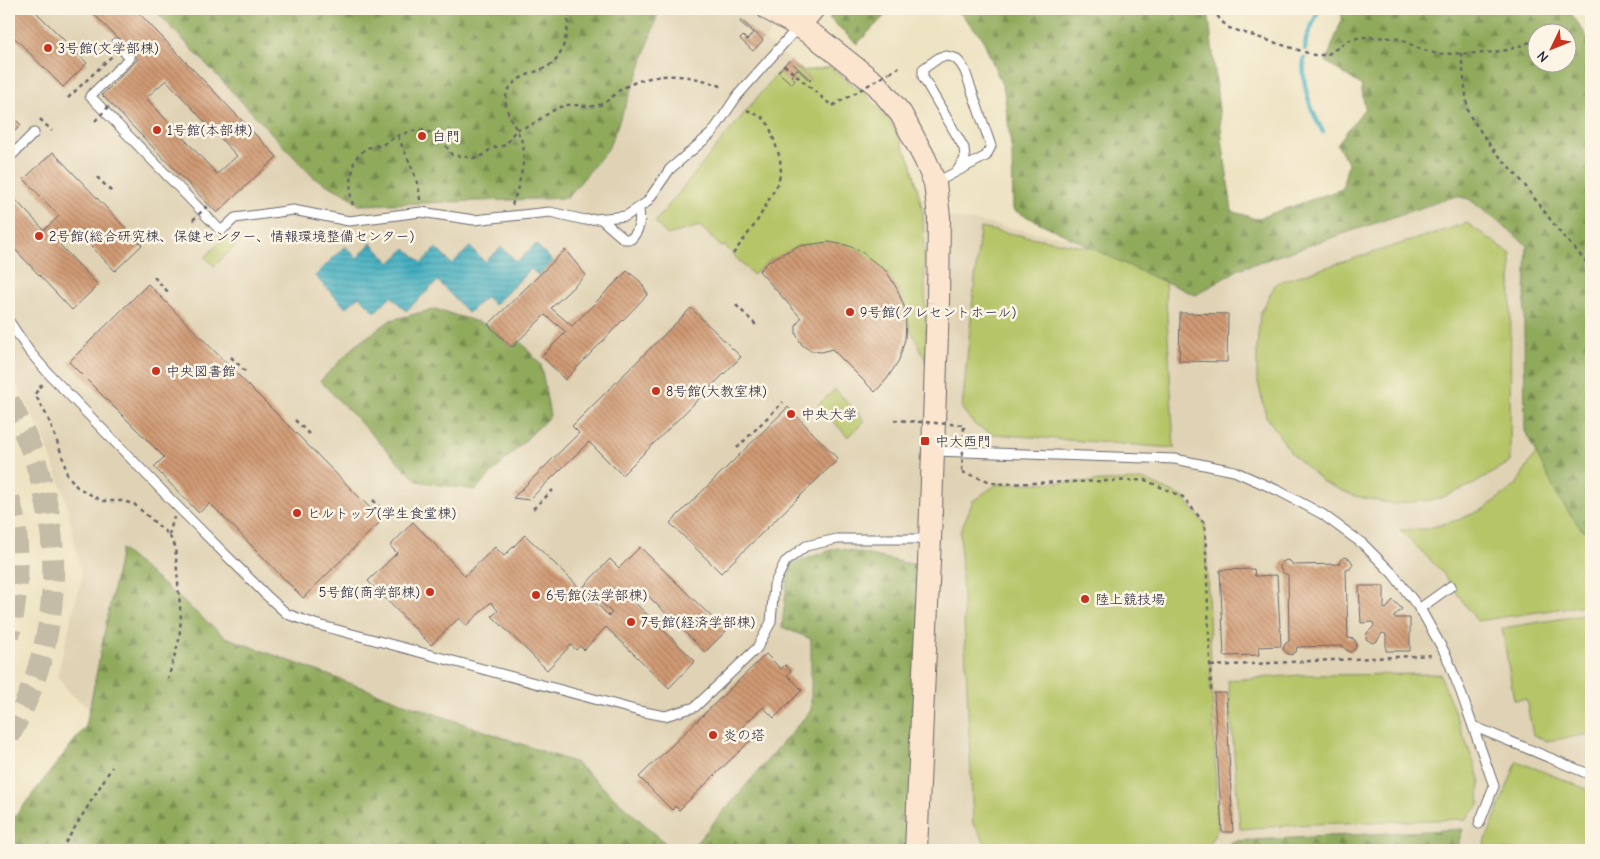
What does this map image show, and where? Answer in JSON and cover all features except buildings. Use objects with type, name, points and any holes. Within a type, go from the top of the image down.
[{"type":"street","points":[[768,9],[806,17],[877,85],[901,114],[935,183],[939,217],[939,261],[934,451],[916,850]]},
{"type":"lane","points":[[113,46],[130,58],[88,94],[221,231],[235,218],[293,210],[349,221],[421,212],[474,220],[550,212],[585,220],[626,216],[647,202],[670,169],[712,133],[737,96],[806,17]]},
{"type":"lane","points":[[935,183],[958,171],[986,156],[991,146],[965,71],[955,58],[947,56],[940,57],[923,69],[923,77],[964,148],[965,159],[958,171]]},
{"type":"lane","points":[[9,158],[34,134]]},
{"type":"lane","points":[[602,219],[624,239],[631,239],[638,232],[640,223],[639,208]]},
{"type":"lane","points":[[9,321],[29,351],[49,374],[176,506],[287,614],[315,624],[639,711],[665,716],[695,707],[757,648],[770,622],[774,585],[784,562],[806,546],[837,539],[930,539]]},
{"type":"lane","points":[[934,451],[1175,459],[1234,471],[1280,491],[1314,510],[1363,544],[1393,574],[1419,609],[1446,655],[1474,726],[1494,786],[1479,824]]},
{"type":"lane","points":[[1419,609],[1451,586]]},
{"type":"lane","points":[[1474,726],[1591,774]]},
{"type":"path","points":[[508,216],[518,191],[523,146],[505,104],[508,92],[515,81],[554,63],[563,46],[569,19],[569,9]]},
{"type":"path","points":[[1213,9],[1221,21],[1230,28],[1314,55],[1327,55],[1347,41],[1361,37],[1397,38],[1437,54],[1486,53],[1508,50],[1528,43]]},
{"type":"path","points":[[68,98],[114,55],[113,46]]},
{"type":"path","points":[[1460,53],[1468,113],[1492,148],[1520,179],[1562,235],[1591,267]]},
{"type":"path","points":[[784,65],[832,106],[899,67]]},
{"type":"path","points":[[353,205],[350,197],[350,186],[354,160],[366,148],[382,145],[412,131],[424,130],[440,137],[452,156],[474,158],[482,156],[492,148],[506,144],[516,129],[529,126],[548,113],[567,105],[591,107],[604,104],[619,90],[639,80],[672,75],[688,76],[705,79],[723,87]]},
{"type":"path","points":[[95,121],[112,104]]},
{"type":"path","points":[[733,254],[756,223],[777,185],[780,172],[780,158],[769,125],[762,117],[747,110]]},
{"type":"path","points":[[40,119],[52,131]]},
{"type":"path","points":[[398,136],[413,170],[420,194],[420,203]]},
{"type":"path","points":[[97,177],[113,193]]},
{"type":"path","points":[[193,220],[209,204]]},
{"type":"path","points":[[154,277],[169,293]]},
{"type":"path","points":[[736,305],[757,326]]},
{"type":"path","points":[[231,358],[247,373]]},
{"type":"path","points":[[49,374],[35,394],[48,418],[67,474],[77,487],[102,500],[134,504],[170,535],[175,546],[181,619],[180,640],[168,679]]},
{"type":"path","points":[[736,448],[784,402]]},
{"type":"path","points":[[295,420],[310,435]]},
{"type":"path","points":[[894,420],[964,425],[962,472],[997,484],[1145,480],[1183,497],[1205,524],[1211,690]]},
{"type":"path","points":[[533,509],[553,490]]},
{"type":"path","points":[[373,500],[388,515]]},
{"type":"path","points":[[170,535],[176,506]]},
{"type":"path","points":[[1211,666],[1446,655]]},
{"type":"path","points":[[61,850],[112,767]]},
{"type":"shaded area","name":"中央大学","points":[[9,9],[790,9],[764,40],[804,71],[830,67],[866,94],[891,122],[911,161],[923,212],[1224,266],[1464,188],[1536,241],[1591,487],[1591,850],[578,850],[224,730],[86,706],[70,693],[57,676],[82,576],[64,493],[42,433],[9,370]]},
{"type":"green space","points":[[154,9],[666,9],[658,13],[640,69],[608,149],[567,198],[359,205],[350,197],[313,177]]},
{"type":"green space","points":[[837,9],[891,9],[857,44],[829,18]]},
{"type":"green space","points":[[956,9],[1208,9],[1232,211],[1256,219],[1342,189],[1348,163],[1337,144],[1365,108],[1361,85],[1326,62],[1342,19],[1341,9],[1568,9],[1577,22],[1528,22],[1528,72],[1578,72],[1578,23],[1591,42],[1591,533],[1581,529],[1558,497],[1525,431],[1524,321],[1527,245],[1469,199],[1456,196],[1239,269],[1196,295],[1144,273],[1013,210],[1012,154],[1004,90],[982,37]]},
{"type":"green space","points":[[797,67],[804,71],[830,67],[866,94],[891,122],[911,161],[923,212],[927,363],[906,320],[904,306],[897,289],[887,272],[859,250],[828,242],[798,246],[769,261],[753,275],[725,246],[721,247],[700,226],[667,235],[655,222],[778,72],[792,84],[795,80],[791,76],[797,69],[811,80]]},
{"type":"green space","points":[[1467,223],[1511,254],[1510,462],[1474,484],[1438,499],[1394,504],[1354,496],[1323,482],[1292,454],[1266,416],[1257,378],[1260,314],[1276,283]]},
{"type":"green space","points":[[980,228],[1164,261],[1174,448],[992,434],[976,426],[962,409]]},
{"type":"green space","points":[[227,235],[236,245],[214,266],[205,257]]},
{"type":"green space","points":[[435,309],[488,325],[511,347],[519,340],[541,365],[550,416],[475,490],[417,481],[320,381],[357,344],[391,320]]},
{"type":"green space","points":[[835,389],[865,421],[848,437],[818,405]]},
{"type":"green space","points":[[1540,446],[1591,518],[1591,604],[1477,621],[1441,571],[1400,530],[1425,529],[1458,520],[1484,509],[1516,485]]},
{"type":"green space","name":"陸上競技場","points":[[1145,480],[1183,497],[1205,524],[1218,829],[1210,843],[1198,850],[990,850],[973,824],[960,532],[973,501],[997,484]]},
{"type":"green space","points":[[837,548],[925,567],[918,850],[690,850],[811,710],[811,639],[782,627],[789,565]]},
{"type":"green space","points":[[121,549],[225,637],[404,703],[576,763],[673,850],[9,850],[9,824],[86,726]]},
{"type":"green space","points":[[1591,614],[1591,734],[1547,741],[1533,735],[1526,699],[1514,700],[1502,628]]},
{"type":"green space","points":[[1440,674],[1480,779],[1479,806],[1466,819],[1313,824],[1240,829],[1228,680],[1301,675]]},
{"type":"green space","points":[[1517,761],[1591,791],[1591,850],[1482,850]]},
{"type":"green space","points":[[1463,829],[1456,850],[1221,850],[1235,841]]},
{"type":"water","points":[[371,243],[390,263],[406,248],[422,263],[436,248],[452,264],[470,247],[485,262],[502,247],[517,262],[536,244],[553,262],[539,276],[531,269],[494,305],[486,297],[468,313],[438,281],[406,311],[391,296],[375,312],[359,296],[346,308],[315,276],[345,246],[357,258]]},
{"type":"waterway","points":[[1305,49],[1306,39],[1319,9]]},
{"type":"waterway","points":[[1304,58],[1305,87],[1314,115],[1323,132]]},
{"type":"tunnel","points":[[9,401],[28,441],[42,483],[50,525],[53,568],[51,611],[42,653],[29,695],[9,736]]},
{"type":"tunnel","points":[[9,498],[16,532],[18,567],[15,602],[9,636]]},
{"type":"place","name":"3号館(文学部棟)","points":[[48,48]]},
{"type":"place","name":"1号館(本部棟)","points":[[157,130]]},
{"type":"place","name":"白門","points":[[422,136]]},
{"type":"place","name":"2号館(総合研究棟、保健センター、情報環境整備センター)","points":[[39,236]]},
{"type":"place","name":"9号館(クレセントホール)","points":[[850,312]]},
{"type":"place","name":"中央図書館","points":[[156,371]]},
{"type":"place","name":"8号館(大教室棟)","points":[[656,391]]},
{"type":"place","name":"中央大学","points":[[791,414]]},
{"type":"place","name":"中大西門","points":[[925,441]]},
{"type":"place","name":"ヒルトップ(学生食堂棟)","points":[[297,513]]},
{"type":"place","name":"5号館(商学部棟)","points":[[430,592]]},
{"type":"place","name":"6号館(法学部棟)","points":[[536,595]]},
{"type":"place","name":"陸上競技場","points":[[1085,599]]},
{"type":"place","name":"7号館(経済学部棟)","points":[[631,622]]},
{"type":"place","name":"炎の塔","points":[[713,735]]}]
